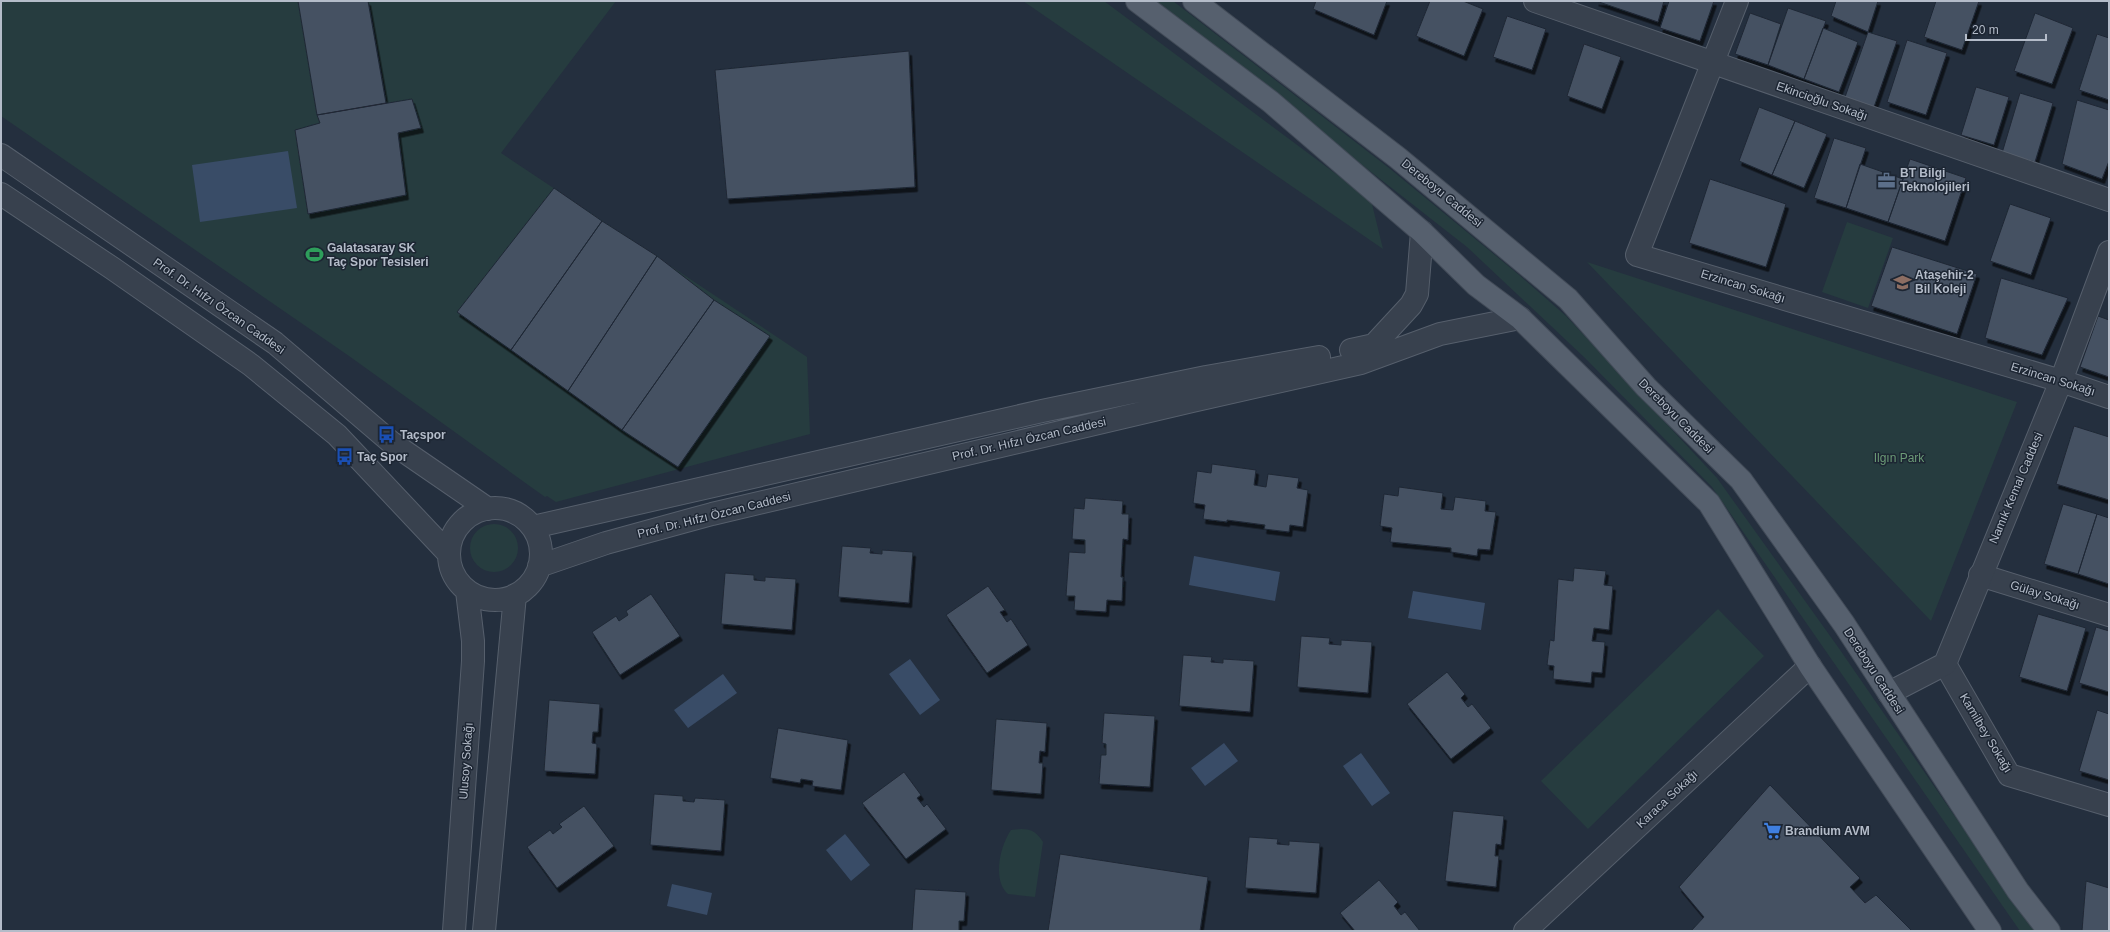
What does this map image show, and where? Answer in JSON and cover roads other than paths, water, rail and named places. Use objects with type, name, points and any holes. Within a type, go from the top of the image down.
[{"type":"main road","points":[[1137,1],[1271,102],[1422,232],[1476,286],[1520,318],[1709,503],[1810,666],[1990,931]]},
{"type":"main road","name":"Dereboyu Caddesi","points":[[1194,1],[1398,158],[1568,299],[1646,387],[1741,480],[1844,624],[2018,891],[2049,931]]},
{"type":"street","name":"Ekincioğlu Sokağı","points":[[1535,1],[2109,200]]},
{"type":"street","name":"Erzincan Sokağı","points":[[1737,1],[1714,64],[1638,255],[2061,381],[2109,397]]},
{"type":"street","name":"Prof. Dr. Hıfzı Özcan Caddesi","points":[[1,155],[275,343],[392,443],[488,508]]},
{"type":"street","points":[[1,194],[112,268],[251,365],[336,435],[449,554]]},
{"type":"street","name":"Prof. Dr. Hıfzı Özcan Caddesi","points":[[533,527],[1042,411],[1206,377],[1304,361],[1374,345],[1411,305],[1417,294],[1422,232]]},
{"type":"street","name":"Namık Kemal Caddesi","points":[[1945,664],[1980,575],[2061,381],[2109,252]]},
{"type":"street","name":"Prof. Dr. Hıfzı Özcan Caddesi","points":[[539,566],[606,542],[712,514],[1192,401],[1361,363],[1440,334],[1520,318]]},
{"type":"street","name":"Prof. Dr. Hıfzı Özcan Caddesi","points":[[495,507],[510,510],[524,518],[533,527],[539,539],[541,553],[539,566],[533,579],[523,590],[515,595],[495,600],[480,597],[467,591],[454,578],[449,565],[451,540],[457,528],[467,516],[480,510],[495,507]]},
{"type":"street","name":"Gülay Sokağı","points":[[1980,575],[2109,615]]},
{"type":"street","name":"Ulusoy Sokağı","points":[[454,931],[473,661],[473,642],[467,591]]},
{"type":"street","points":[[484,931],[515,595]]},
{"type":"street","points":[[1888,693],[1945,664]]},
{"type":"street","name":"Kamilbey Sokağı","points":[[1945,664],[2009,775],[2109,805]]},
{"type":"street","name":"Karaca Sokağı","points":[[1525,931],[1810,666]]},
{"type":"water","points":[[288,151],[297,208],[200,222],[192,165]]},
{"type":"water","points":[[1194,556],[1280,572],[1275,601],[1189,585]]},
{"type":"water","points":[[1413,591],[1485,603],[1481,630],[1408,618]]},
{"type":"water","points":[[910,659],[940,700],[920,715],[889,674]]},
{"type":"water","points":[[723,674],[737,693],[688,728],[674,710]]},
{"type":"water","points":[[1224,743],[1238,761],[1205,786],[1191,768]]},
{"type":"water","points":[[1361,753],[1390,793],[1372,806],[1343,766]]},
{"type":"water","points":[[845,834],[870,865],[851,881],[826,850]]},
{"type":"water","points":[[672,884],[712,893],[707,915],[667,906]]},
{"type":"place","name":"BT Bilgi Teknolojileri","points":[[1887,180]]},
{"type":"place","name":"Galatasaray SK Taç Spor Tesisleri","points":[[314,255]]},
{"type":"place","name":"Ataşehir-2 Bil Koleji","points":[[1902,282]]},
{"type":"place","name":"Taçspor","points":[[387,435]]},
{"type":"place","name":"Taç Spor","points":[[344,457]]},
{"type":"place","name":"Brandium AVM","points":[[1772,831]]},
{"type":"park label","name":"Ilgın Park","points":[[1899,458]]}]
